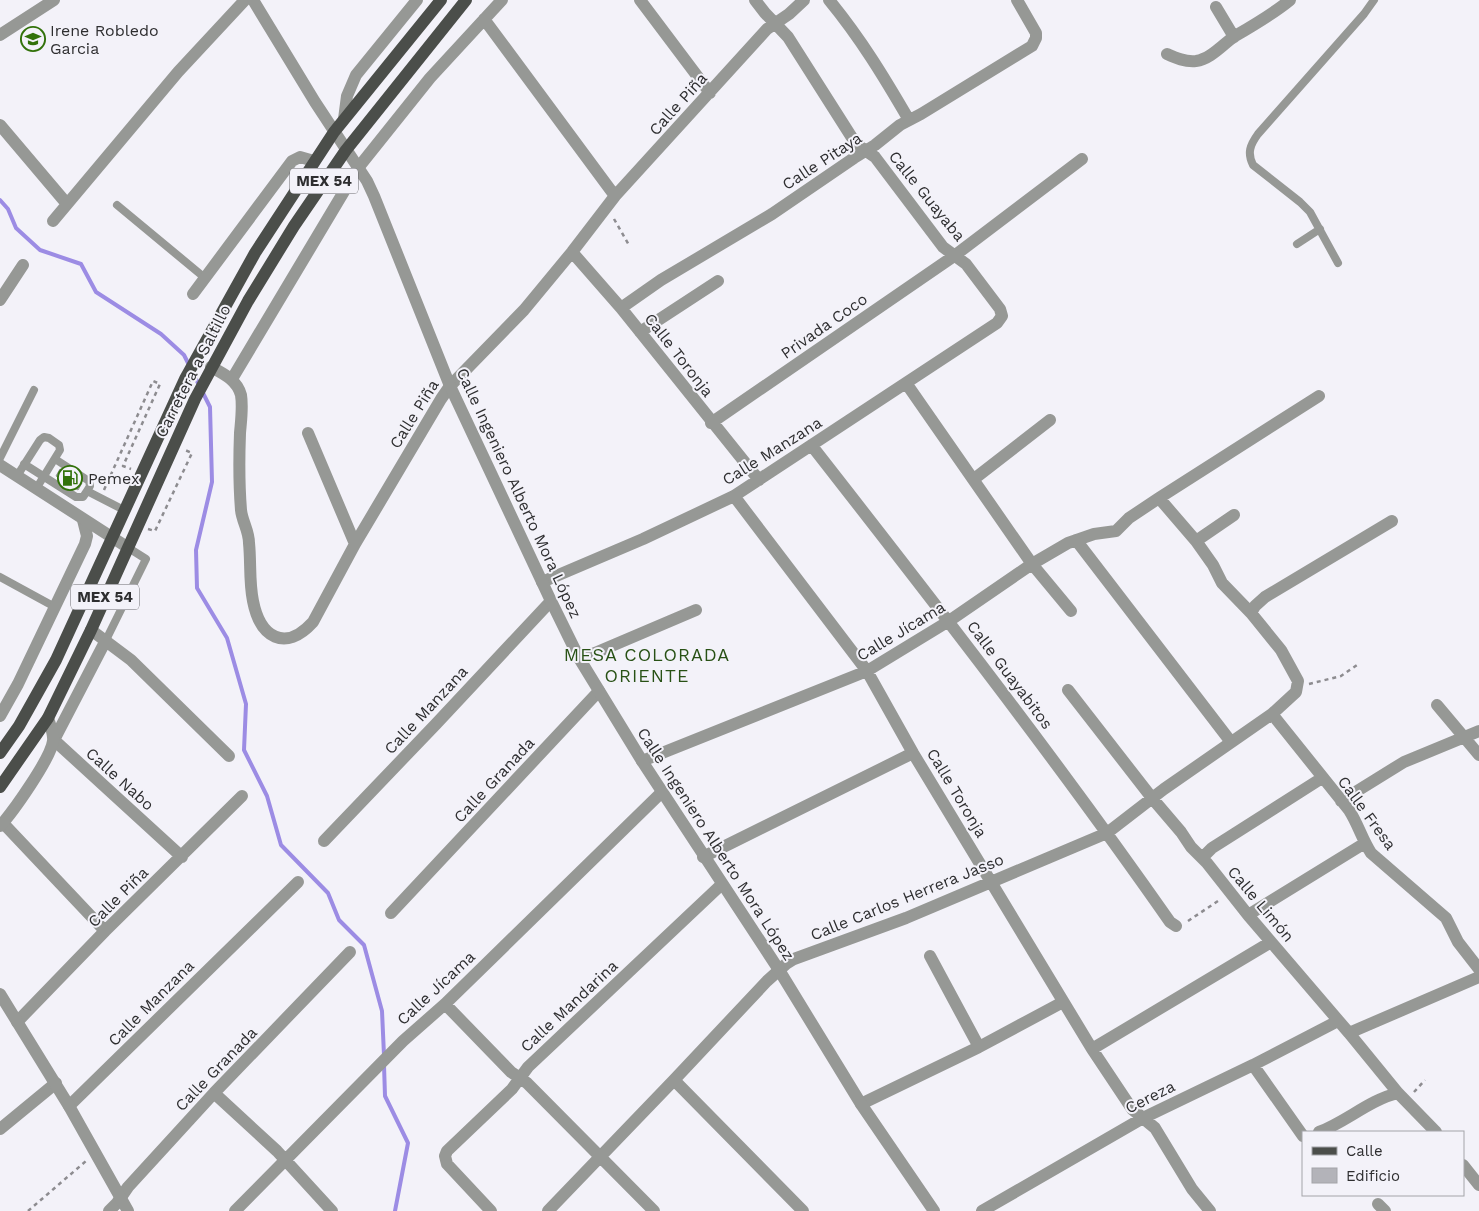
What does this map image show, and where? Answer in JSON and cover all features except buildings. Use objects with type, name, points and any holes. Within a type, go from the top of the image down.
[{"type":"main road","name":"Carretera a Saltillo","points":[[0,753],[19,726],[56,660],[185,379],[255,253],[334,132],[441,0]]},
{"type":"main road","name":"Carretera a Saltillo","points":[[0,787],[48,718],[91,630],[194,398],[248,301],[294,226],[346,150],[466,0]]},
{"type":"street","points":[[0,34],[54,0]]},
{"type":"street","points":[[53,221],[178,72],[245,0]]},
{"type":"street","name":"Calle Ingeniero Alberto Mora López","points":[[253,0],[374,196],[450,386],[579,658],[642,762],[721,885],[779,970],[861,1104],[934,1211]]},
{"type":"street","points":[[344,119],[347,96],[356,74],[417,0]]},
{"type":"street","points":[[208,373],[232,379],[358,168],[430,78],[502,0]]},
{"type":"street","points":[[640,0],[710,93]]},
{"type":"street","name":"Calle Guayaba","points":[[755,0],[788,37],[856,144],[875,157],[943,246],[966,264],[1000,309],[1002,316]]},
{"type":"street","name":"Calle Piña","points":[[232,379],[240,394],[241,511],[249,542],[252,598],[258,616],[268,632],[275,638],[288,639],[308,628],[313,622],[355,544],[450,386],[524,310],[615,196],[774,23],[789,14],[804,0]]},
{"type":"street","points":[[829,0],[850,25],[874,60],[909,120]]},
{"type":"street","name":"Calle Pitaya","points":[[621,308],[661,280],[772,214],[866,151],[900,125],[1020,55],[1032,46],[1036,38],[1034,26],[1017,0]]},
{"type":"street","points":[[1167,54],[1182,60],[1197,61],[1209,56],[1290,0]]},
{"type":"street","points":[[1216,7],[1234,37]]},
{"type":"street","points":[[484,19],[615,196]]},
{"type":"street","points":[[0,125],[67,204]]},
{"type":"street","points":[[193,294],[292,161],[300,157],[314,161]]},
{"type":"street","name":"Privada Coco","points":[[712,423],[954,256],[1082,159]]},
{"type":"street","name":"Calle Toronja","points":[[572,252],[621,308],[758,480]]},
{"type":"street","points":[[0,300],[23,266]]},
{"type":"street","points":[[640,332],[718,281]]},
{"type":"street","name":"Calle Manzana","points":[[542,582],[643,539],[734,496],[997,323],[1002,316]]},
{"type":"street","points":[[906,384],[1032,564],[1071,611]]},
{"type":"street","name":"Calle Jícama","points":[[642,762],[867,671],[949,621],[1032,564],[1076,540],[1094,534],[1116,531],[1129,518],[1158,498],[1319,396]]},
{"type":"street","points":[[974,479],[1050,420]]},
{"type":"street","points":[[308,433],[355,544]]},
{"type":"street","name":"Calle Guayabitos","points":[[812,446],[949,621],[1107,832],[1170,922],[1176,926]]},
{"type":"street","points":[[0,465],[127,547]]},
{"type":"street","name":"Calle Toronja","points":[[734,496],[867,671],[913,753],[1092,1049],[1132,1109],[1155,1128],[1192,1189],[1210,1211]]},
{"type":"street","points":[[1158,498],[1196,541],[1214,565],[1222,583],[1251,613],[1281,650],[1295,674],[1298,687]]},
{"type":"street","points":[[1196,541],[1234,516]]},
{"type":"street","points":[[0,715],[14,692],[85,544],[87,536],[83,520]]},
{"type":"street","points":[[1251,613],[1255,606],[1265,597],[1392,521]]},
{"type":"street","points":[[1076,540],[1231,742]]},
{"type":"street","name":"Calle Manzana","points":[[324,841],[551,601]]},
{"type":"street","points":[[579,658],[696,610]]},
{"type":"street","points":[[91,630],[131,660],[229,756]]},
{"type":"street","points":[[105,931],[2,824],[30,785],[51,749],[106,640]]},
{"type":"street","name":"Calle Carlos Herrera Jasso","points":[[548,1211],[779,970],[794,959],[906,918],[1107,832],[1272,714],[1290,699],[1298,687]]},
{"type":"street","name":"Calle Limón","points":[[1068,690],[1152,798],[1181,832],[1191,848],[1202,858],[1398,1094],[1435,1131]]},
{"type":"street","name":"Calle Granada","points":[[391,913],[600,691]]},
{"type":"street","points":[[1437,705],[1479,755]]},
{"type":"street","name":"Calle Fresa","points":[[1272,714],[1355,819],[1365,843],[1378,860],[1446,918],[1458,942],[1479,969]]},
{"type":"street","points":[[48,718],[54,740]]},
{"type":"street","points":[[1341,801],[1404,762],[1479,731]]},
{"type":"street","name":"Calle Nabo","points":[[54,740],[182,857]]},
{"type":"street","points":[[703,857],[913,753]]},
{"type":"street","points":[[1202,858],[1212,848],[1322,778]]},
{"type":"street","name":"Calle Jícama","points":[[235,1211],[403,1041],[445,1004],[662,792]]},
{"type":"street","name":"Calle Piña","points":[[17,1022],[105,931],[242,796]]},
{"type":"street","points":[[1248,915],[1365,843]]},
{"type":"street","name":"Calle Manzana","points":[[69,1106],[298,882]]},
{"type":"street","name":"Calle Mandarina","points":[[490,1211],[447,1164],[445,1156],[450,1148],[512,1089],[528,1067],[721,885]]},
{"type":"street","points":[[1092,1049],[1271,942]]},
{"type":"street","name":"Calle Granada","points":[[109,1211],[128,1187],[214,1093],[350,952]]},
{"type":"street","points":[[930,956],[979,1047]]},
{"type":"street","points":[[1349,1033],[1479,977]]},
{"type":"street","points":[[0,994],[56,1083],[128,1211]]},
{"type":"street","points":[[861,1104],[979,1047],[1063,1002]]},
{"type":"street","points":[[445,1004],[511,1072],[527,1083],[654,1211]]},
{"type":"street","name":"Cereza","points":[[982,1211],[1143,1118],[1254,1065],[1338,1021]]},
{"type":"street","points":[[1254,1065],[1302,1135]]},
{"type":"street","points":[[674,1080],[802,1211]]},
{"type":"street","points":[[0,1129],[56,1083]]},
{"type":"street","points":[[214,1093],[286,1161],[332,1211]]},
{"type":"street","points":[[1321,1131],[1380,1100],[1398,1094]]},
{"type":"street","points":[[1464,1167],[1479,1185]]},
{"type":"lane","points":[[1338,263],[1314,217],[1305,207],[1253,165],[1250,159],[1250,148],[1258,134],[1364,14],[1374,0]]},
{"type":"lane","points":[[117,205],[205,278]]},
{"type":"lane","points":[[1297,244],[1320,229]]},
{"type":"lane","points":[[0,458],[34,390]]},
{"type":"lane","points":[[17,476],[40,440],[44,437],[49,438],[59,445],[60,450],[36,489]]},
{"type":"lane","points":[[24,464],[78,498],[83,497],[90,486],[89,482],[55,459]]},
{"type":"lane","points":[[87,491],[124,510]]},
{"type":"lane","points":[[106,640],[146,559],[127,547]]},
{"type":"lane","points":[[0,577],[55,607]]},
{"type":"path","points":[[606,207],[629,245]]},
{"type":"path","points":[[100,498],[153,381],[160,384],[123,466]]},
{"type":"path","points":[[138,524],[156,531],[192,454],[185,450]]},
{"type":"path","points":[[1298,687],[1341,676],[1360,663]]},
{"type":"path","points":[[1176,926],[1183,925],[1230,893]]},
{"type":"path","points":[[28,1211],[95,1154]]},
{"type":"waterway","points":[[0,200],[8,209],[16,228],[40,250],[81,264],[96,292],[161,334],[184,355],[189,365]]},
{"type":"waterway","points":[[192,371],[199,385]]},
{"type":"waterway","points":[[202,391],[210,407],[212,482],[196,550],[197,588],[227,638],[246,704],[244,750],[267,796],[281,845],[328,893],[339,920],[364,945],[382,1011],[384,1055]]},
{"type":"waterway","points":[[384,1065],[385,1096],[408,1143],[395,1211]]},
{"type":"place","name":"Irene Robledo Garcia","points":[[33,39]]},
{"type":"place","name":"Pemex","points":[[70,478]]},
{"type":"district","name":"MESA COLORADA ORIENTE","points":[[647,664]]}]
